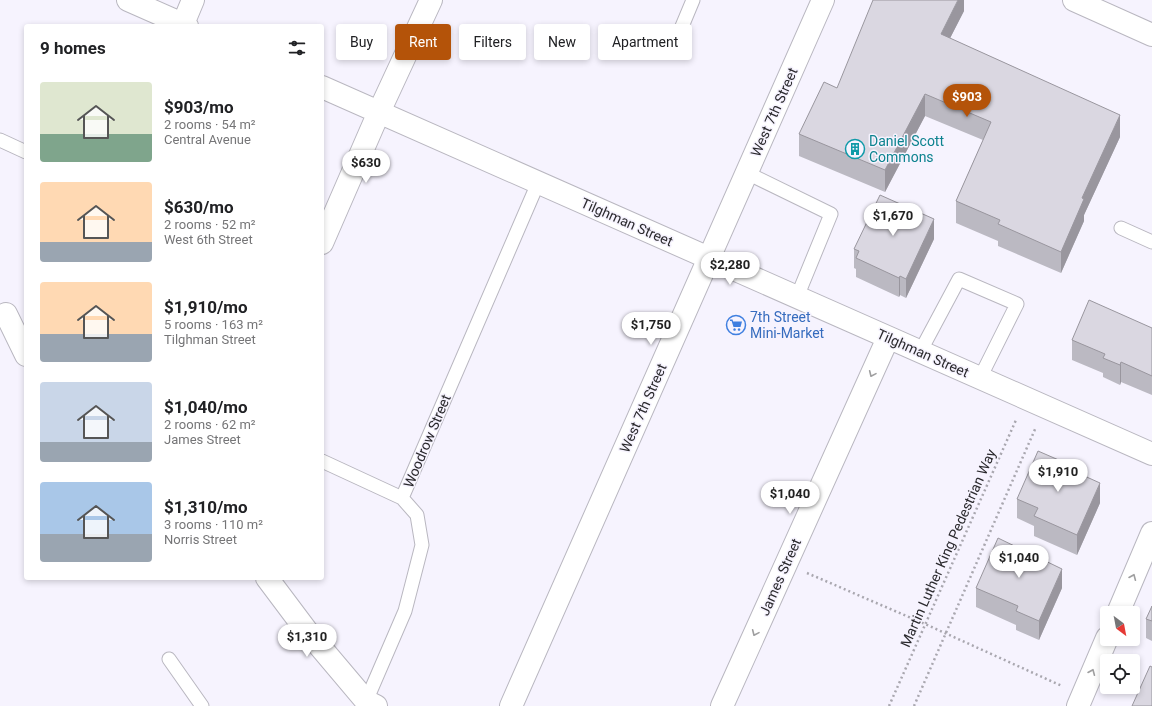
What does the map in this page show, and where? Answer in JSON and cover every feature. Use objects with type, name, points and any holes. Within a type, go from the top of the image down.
[{"type":"street","points":[[128,0],[183,24]]},
{"type":"street","points":[[185,24],[193,0]]},
{"type":"street","points":[[324,238],[379,112],[431,0]]},
{"type":"street","name":"West 7th Street","points":[[511,706],[823,0]]},
{"type":"street","points":[[1074,0],[1152,34]]},
{"type":"street","name":"Tilghman Street","points":[[324,88],[1152,454]]},
{"type":"street","points":[[6,314],[24,351]]},
{"type":"street","name":"James Street","points":[[722,706],[888,338]]},
{"type":"street","points":[[1121,606],[1152,533]]},
{"type":"street","points":[[268,580],[306,630],[368,704]]},
{"type":"street","points":[[1080,701],[1104,646]]},
{"type":"lane","points":[[683,24],[694,0]]},
{"type":"lane","points":[[0,140],[24,151]]},
{"type":"lane","points":[[747,173],[831,214],[797,297]]},
{"type":"lane","name":"Woodrow Street","points":[[368,704],[405,611],[422,545],[416,515],[402,498],[538,183]]},
{"type":"lane","points":[[1121,228],[1152,242]]},
{"type":"lane","points":[[920,352],[959,279],[1017,304],[980,378]]},
{"type":"lane","points":[[324,462],[402,498]]},
{"type":"lane","points":[[169,658],[202,706]]},
{"type":"path","name":"Martin Luther King Pedestrian Way","points":[[888,706],[1025,398]]},
{"type":"path","points":[[914,706],[1045,407]]},
{"type":"path","points":[[786,564],[945,633],[1080,701]]},
{"type":"building","points":[[873,0],[958,0],[941,34],[1120,115],[1082,198],[1084,199],[1061,252],[998,224],[1000,220],[956,201],[991,122],[925,94],[885,170],[799,134],[824,82],[837,88]]},
{"type":"building","points":[[880,195],[934,219],[906,279],[900,276],[899,278],[856,258],[859,251],[854,249]]},
{"type":"building","points":[[1089,300],[1152,328],[1152,376],[1121,362],[1120,365],[1103,358],[1105,354],[1072,340]]},
{"type":"building","points":[[1038,451],[1061,461],[1060,465],[1100,483],[1077,535],[1034,516],[1038,508],[1017,499]]},
{"type":"building","points":[[998,538],[1062,569],[1039,621],[1016,611],[1018,606],[976,588]]},
{"type":"building","points":[[1152,606],[1152,621],[1146,619]]},
{"type":"building","points":[[1150,666],[1152,667],[1152,706],[1132,706],[1137,694],[1140,694],[1140,688]]},
{"type":"place","name":"Daniel Scott Commons","points":[[855,149]]},
{"type":"place","name":"7th Street Mini-Market","points":[[736,325]]}]
